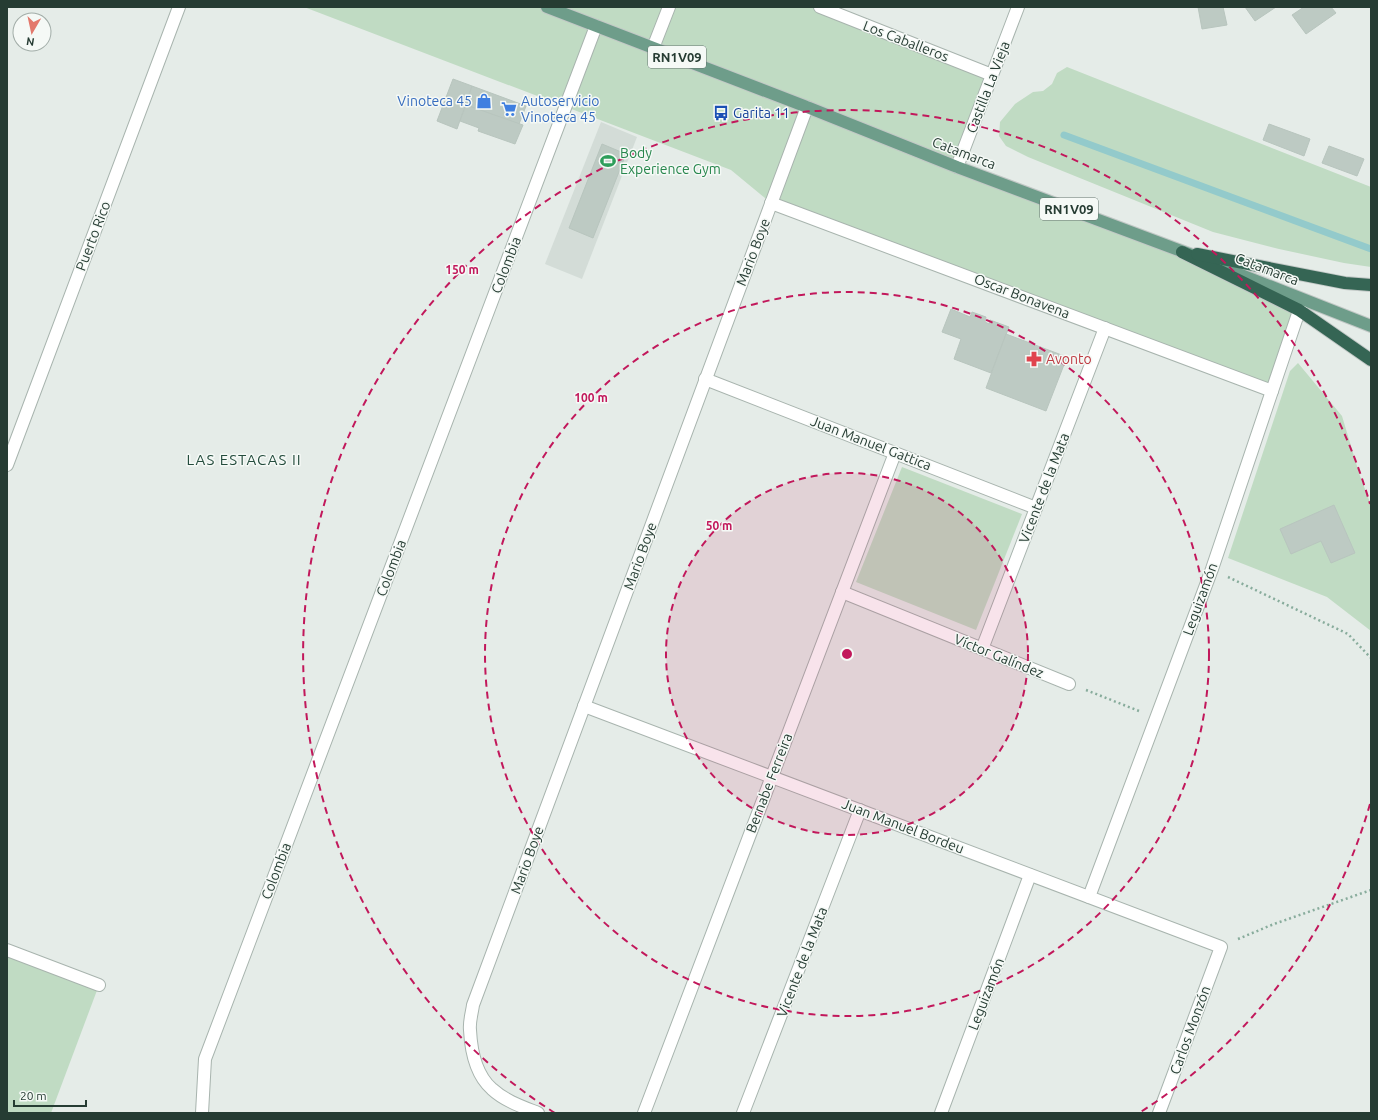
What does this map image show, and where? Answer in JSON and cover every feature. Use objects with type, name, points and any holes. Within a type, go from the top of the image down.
[{"type":"highway","points":[[1182,252],[1345,283],[1371,285]]},
{"type":"highway","points":[[1182,252],[1301,304],[1371,360]]},
{"type":"main road","name":"Catamarca","points":[[547,7],[807,107],[957,167],[1182,252]]},
{"type":"main road","name":"Catamarca","points":[[1301,304],[1371,326]]},
{"type":"street","name":"Puerto Rico","points":[[7,465],[179,7]]},
{"type":"street","points":[[653,48],[669,7]]},
{"type":"street","name":"Los Caballeros","points":[[820,7],[992,75]]},
{"type":"street","name":"Castilla La Vieja","points":[[957,167],[1018,7]]},
{"type":"street","name":"Colombia","points":[[202,1113],[205,1059],[596,26]]},
{"type":"street","name":"Mario Boye","points":[[538,1113],[518,1109],[492,1089],[482,1077],[472,1054],[470,1028],[473,1005],[807,107]]},
{"type":"street","name":"Oscar Bonavena","points":[[772,203],[1272,391]]},
{"type":"street","name":"Leguizamón","points":[[1089,897],[1212,569],[1301,304]]},
{"type":"street","name":"Vicente de la Mata","points":[[982,649],[1105,328]]},
{"type":"street","name":"Juan Manuel Gattica","points":[[705,379],[1036,508]]},
{"type":"street","name":"Bernabe Ferreira","points":[[644,1113],[895,453]]},
{"type":"street","name":"Víctor Galíndez","points":[[842,592],[1069,684]]},
{"type":"street","name":"Juan Manuel Bordeu","points":[[584,706],[1221,947]]},
{"type":"street","name":"Vicente de la Mata","points":[[743,1113],[860,810]]},
{"type":"street","name":"Leguizamón","points":[[941,1113],[1030,874]]},
{"type":"street","name":"Carlos Monzón","points":[[1159,1113],[1221,947]]},
{"type":"street","points":[[7,950],[99,985]]},
{"type":"path","points":[[1212,569],[1348,634],[1371,658]]},
{"type":"path","points":[[1069,684],[1156,718]]},
{"type":"path","points":[[1221,947],[1274,924],[1371,890]]},
{"type":"shaded area","points":[[601,122],[637,137],[582,279],[545,264]]},
{"type":"green space","points":[[304,7],[820,7],[992,75],[957,167],[1182,252],[1299,310],[1272,391],[771,203],[731,170]]},
{"type":"green space","points":[[1067,67],[1371,187],[1371,267],[1344,263],[1279,249],[1213,232],[1028,157],[1006,146],[999,136],[1000,122],[1015,104],[1033,92],[1043,91],[1052,84],[1057,73]]},
{"type":"green space","points":[[1298,363],[1342,416],[1360,476],[1371,505],[1371,631],[1327,597],[1228,558],[1290,371]]},
{"type":"green space","points":[[902,467],[1022,514],[976,630],[856,582]]},
{"type":"green space","points":[[7,950],[99,985],[51,1113],[7,1113]]},
{"type":"building","points":[[1198,7],[1223,7],[1227,25],[1202,29]]},
{"type":"building","points":[[1245,7],[1276,7],[1255,21]]},
{"type":"building","points":[[1304,7],[1331,7],[1336,13],[1306,34],[1292,15]]},
{"type":"building","points":[[453,79],[472,86],[457,129],[437,121]]},
{"type":"building","points":[[472,86],[526,106],[519,124],[466,105]]},
{"type":"building","points":[[466,105],[523,125],[515,144],[478,131],[479,128],[460,121]]},
{"type":"building","points":[[1269,124],[1310,139],[1304,156],[1263,140]]},
{"type":"building","points":[[602,144],[626,154],[593,238],[569,228]]},
{"type":"building","points":[[1329,146],[1364,159],[1357,176],[1322,163]]},
{"type":"building","points":[[951,309],[970,317],[972,312],[986,317],[985,322],[989,324],[990,320],[1009,327],[991,373],[954,359],[961,339],[942,332]]},
{"type":"building","points":[[1006,334],[1067,357],[1046,411],[986,388]]},
{"type":"building","points":[[1334,505],[1355,553],[1331,563],[1321,541],[1291,554],[1280,529]]},
{"type":"waterway","points":[[1064,135],[1371,249]]},
{"type":"place","name":"Vinoteca 45","points":[[484,101]]},
{"type":"place","name":"Autoservicio Vinoteca 45","points":[[509,109]]},
{"type":"place","name":"Garita 11","points":[[721,113]]},
{"type":"place","name":"Body Experience Gym","points":[[608,161]]},
{"type":"place","name":"Avonto","points":[[1034,359]]},
{"type":"district","name":"LAS ESTACAS II","points":[[244,459]]}]
